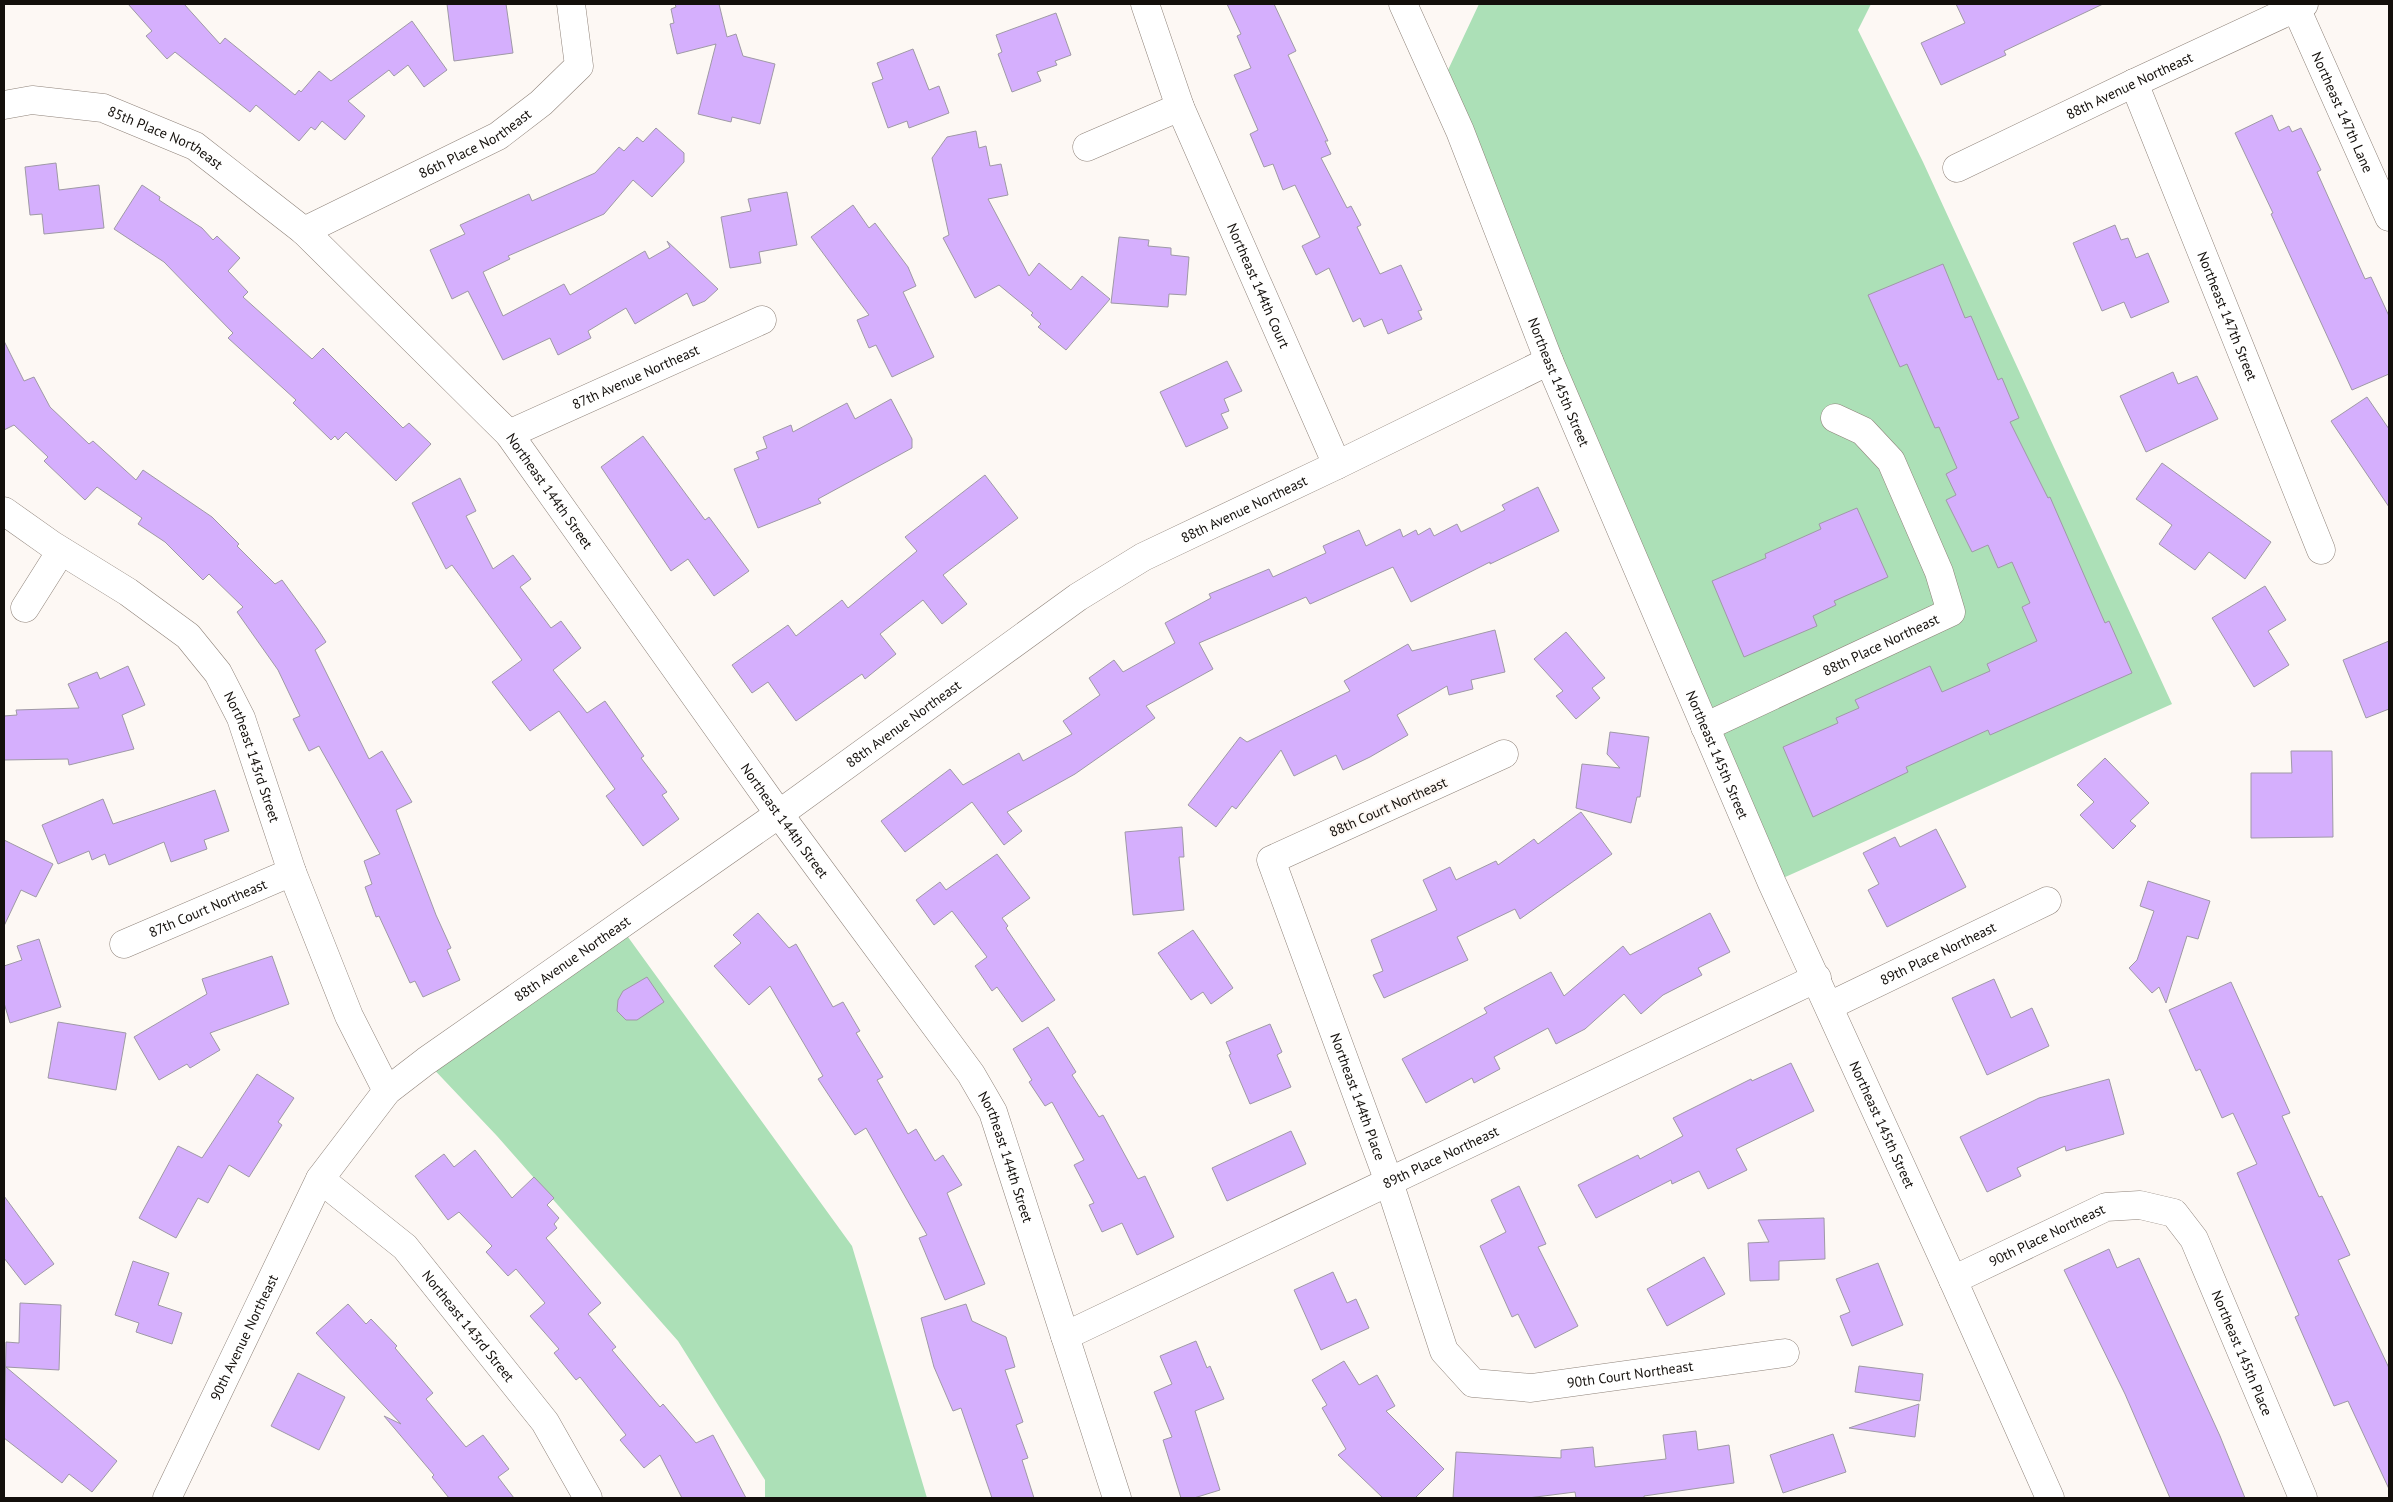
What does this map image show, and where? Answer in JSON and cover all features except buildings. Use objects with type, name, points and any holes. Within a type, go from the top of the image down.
[{"type":"street","name":"86th Place Northeast","points":[[304,231],[498,136],[541,103],[579,66],[571,4]]},
{"type":"street","name":"Northeast 144th Court","points":[[1145,4],[1180,107],[1336,466]]},
{"type":"street","name":"Northeast 145th Street","points":[[1403,4],[1460,131],[1550,361],[1772,883],[1817,978],[2050,1498]]},
{"type":"street","name":"88th Avenue Northeast","points":[[1957,168],[2300,6]]},
{"type":"street","name":"Northeast 147th Lane","points":[[2300,6],[2389,216]]},
{"type":"street","name":"Northeast 147th Street","points":[[2134,83],[2321,550]]},
{"type":"street","name":"85th Place Northeast","points":[[4,105],[32,100],[103,108],[195,146],[304,231]]},
{"type":"street","points":[[1087,148],[1180,107]]},
{"type":"street","name":"Northeast 144th Street","points":[[304,231],[509,434],[779,814],[970,1074],[993,1112],[1117,1498]]},
{"type":"street","name":"87th Avenue Northeast","points":[[509,434],[762,320]]},
{"type":"street","name":"88th Avenue Northeast","points":[[320,1179],[387,1091],[426,1061],[779,814],[1078,597],[1143,557],[1336,466],[1550,361]]},
{"type":"street","name":"88th Place Northeast","points":[[1705,727],[1951,612],[1939,572],[1891,461],[1863,431],[1835,418]]},
{"type":"street","name":"Northeast 143rd Street","points":[[4,511],[61,551],[128,592],[188,636],[218,673],[241,718],[292,872],[349,1016],[387,1091]]},
{"type":"street","points":[[25,608],[61,551]]},
{"type":"street","name":"88th Court Northeast","points":[[1271,860],[1504,754]]},
{"type":"street","name":"Northeast 144th Place","points":[[1271,860],[1389,1182],[1444,1350],[1473,1382]]},
{"type":"street","name":"87th Court Northeast","points":[[124,944],[292,872]]},
{"type":"street","name":"89th Place Northeast","points":[[1829,1006],[2046,901]]},
{"type":"street","name":"89th Place Northeast","points":[[1064,1336],[1817,978]]},
{"type":"street","name":"Northeast 143rd Street","points":[[320,1179],[405,1247],[545,1422],[588,1498]]},
{"type":"street","name":"90th Avenue Northeast","points":[[168,1498],[320,1179]]},
{"type":"street","name":"90th Place Northeast","points":[[1953,1280],[2106,1207],[2140,1206],[2174,1213]]},
{"type":"street","name":"Northeast 145th Place","points":[[2174,1213],[2194,1239],[2303,1498]]},
{"type":"street","name":"90th Court Northeast","points":[[1473,1382],[1531,1388],[1785,1353]]},
{"type":"green space","points":[[1479,4],[1871,4],[1858,30],[1923,162],[2172,704],[1772,883],[1440,87]]},
{"type":"green space","points":[[620,926],[852,1246],[927,1498],[765,1498],[765,1480],[678,1341],[497,1136],[426,1061]]}]
